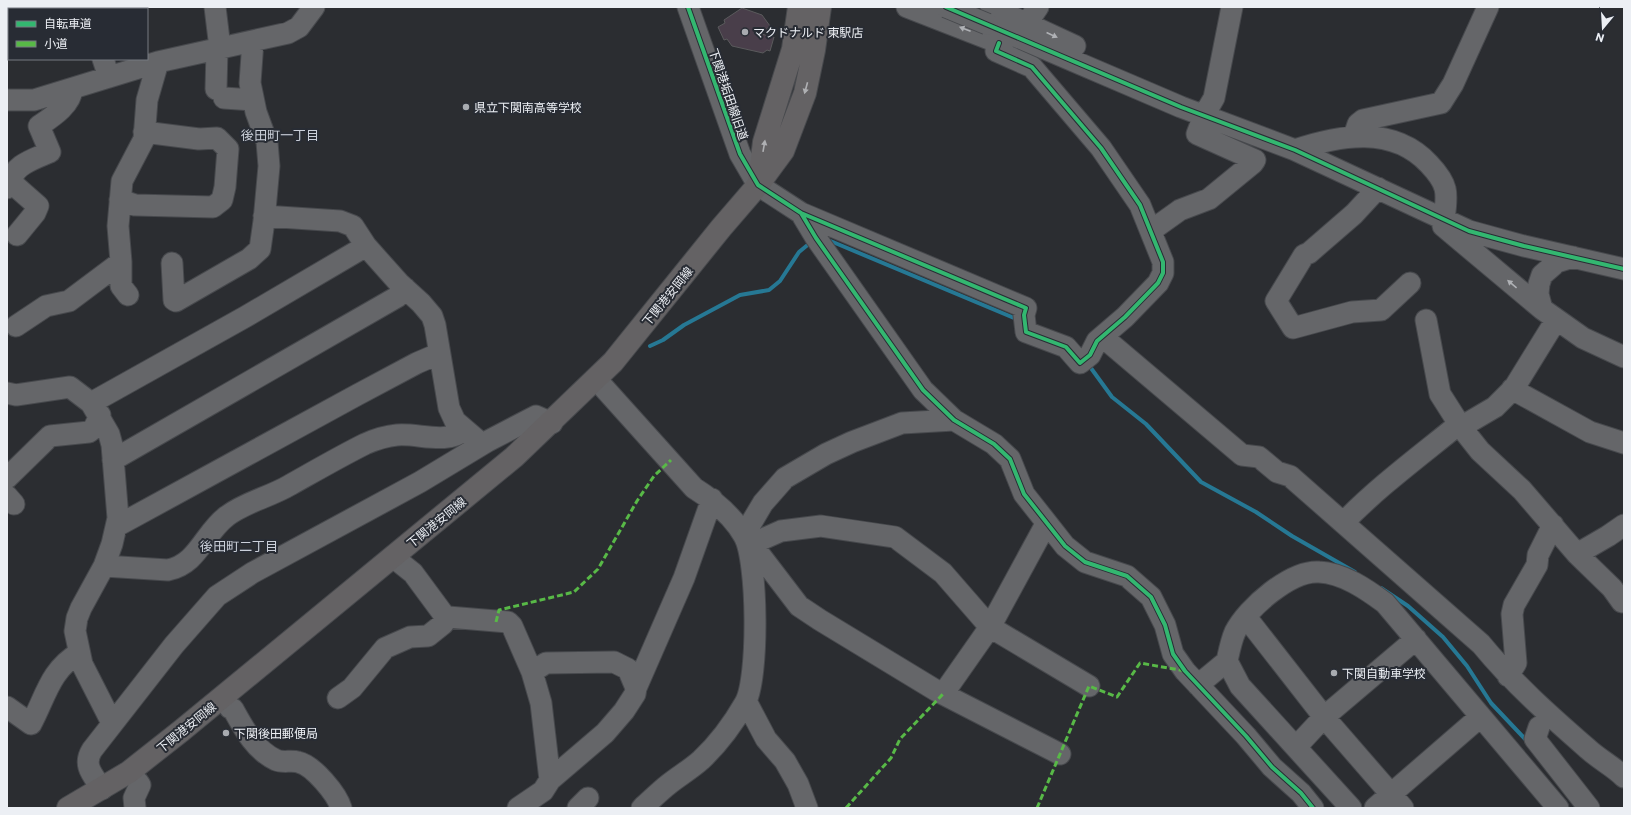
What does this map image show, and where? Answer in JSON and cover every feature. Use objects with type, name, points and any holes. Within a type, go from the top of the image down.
[{"type":"main road","points":[[758,185],[764,142],[793,49],[799,7]]},
{"type":"main road","name":"下関港安岡線","points":[[68,808],[129,772],[181,732],[514,458],[552,423],[613,362],[721,228],[758,185],[783,150],[804,93],[814,50],[820,7]]},
{"type":"street","points":[[215,7],[220,94],[253,100]]},
{"type":"street","points":[[7,100],[34,100],[72,89],[106,68],[158,62],[293,31],[305,21],[314,7]]},
{"type":"street","name":"下関港垢田線旧道","points":[[688,7],[740,154],[758,185]]},
{"type":"street","points":[[907,7],[1000,43],[1071,73],[1205,115],[1251,134]]},
{"type":"street","points":[[946,7],[989,15],[1033,15],[1196,102],[1205,115]]},
{"type":"street","points":[[1152,230],[1180,210],[1210,199],[1255,160],[1197,134],[1214,98],[1232,7]]},
{"type":"street","points":[[1354,136],[1358,124],[1363,120],[1441,103],[1453,84],[1488,7]]},
{"type":"street","points":[[989,15],[1182,107],[1295,150],[1469,231],[1524,246],[1573,256],[1624,269]]},
{"type":"street","points":[[172,263],[174,300],[176,301],[249,259],[256,253],[261,241],[269,160],[266,142],[253,100],[250,83],[253,41]]},
{"type":"street","points":[[758,185],[800,213],[1026,308],[1025,323],[1066,347],[1080,363],[1086,359],[1097,341],[1158,283],[1163,273],[1163,262],[1152,230],[1134,194],[1114,169],[1101,148],[1032,68],[996,52],[1000,43]]},
{"type":"street","points":[[128,295],[121,286],[118,226],[123,175],[144,139],[147,100],[158,62]]},
{"type":"street","points":[[17,235],[36,213],[38,206],[10,186],[12,179],[16,170],[50,152],[39,126],[66,103],[72,96],[72,89]]},
{"type":"street","points":[[120,200],[135,205],[213,207],[222,200],[225,187],[228,149],[217,138],[198,138],[144,132]]},
{"type":"street","points":[[1295,150],[1354,136],[1389,139],[1421,155],[1444,183],[1447,196],[1444,219]]},
{"type":"street","points":[[1378,188],[1354,214],[1309,253],[1304,255],[1276,301],[1293,328],[1352,312],[1381,310],[1410,283]]},
{"type":"street","points":[[1421,208],[1549,315],[1583,338],[1624,358]]},
{"type":"street","points":[[800,213],[923,390],[954,420],[994,444],[1010,458],[1024,494],[1046,524],[1065,546],[1085,562],[1127,576],[1151,597],[1165,625],[1173,654],[1185,671],[1272,767],[1301,793],[1313,808]]},
{"type":"street","points":[[264,216],[345,222],[353,226],[366,246],[432,316],[449,408],[455,422],[483,444]]},
{"type":"street","points":[[95,409],[265,305],[366,246]]},
{"type":"street","points":[[1549,315],[1538,294],[1542,275],[1557,262],[1573,256]]},
{"type":"street","points":[[16,326],[46,306],[69,301],[121,262]]},
{"type":"street","points":[[113,460],[397,297],[405,288]]},
{"type":"street","points":[[1344,522],[1369,496],[1460,425],[1495,407],[1512,389],[1549,315]]},
{"type":"street","points":[[1426,320],[1440,394],[1460,425],[1480,451],[1522,490],[1577,554],[1612,588],[1622,602]]},
{"type":"street","points":[[1101,338],[1112,344],[1242,455],[1260,457],[1277,472],[1287,486],[1392,574],[1396,569]]},
{"type":"street","points":[[117,526],[357,395],[431,357],[440,356]]},
{"type":"street","points":[[596,379],[671,460],[694,488],[712,499],[744,535],[749,547],[751,558],[755,643],[752,674],[746,701],[716,746],[700,762],[668,785],[642,808]]},
{"type":"street","points":[[7,393],[16,395],[70,387],[95,409],[109,434],[118,506],[117,526],[104,566],[88,594],[77,618],[75,632],[82,664],[112,723]]},
{"type":"street","points":[[1512,389],[1590,432],[1624,443]]},
{"type":"street","points":[[7,478],[50,436],[89,432],[94,428],[95,409]]},
{"type":"street","points":[[102,789],[90,769],[87,758],[112,723],[174,645],[217,596],[252,574],[420,482],[483,444],[536,416],[552,423]]},
{"type":"street","points":[[744,535],[763,503],[785,478],[826,454],[852,442],[902,423],[954,420]]},
{"type":"street","points":[[104,566],[168,570],[177,568],[188,562],[214,528],[227,516],[290,485],[304,476],[366,444],[396,435],[450,437],[460,435],[465,430]]},
{"type":"street","points":[[1277,472],[1290,476],[1344,522],[1481,644],[1508,676],[1591,752],[1614,767],[1624,778]]},
{"type":"street","points":[[518,808],[543,791],[550,780],[605,733],[624,711],[635,694],[636,688],[684,578],[712,499]]},
{"type":"street","points":[[943,694],[990,627],[1046,524]]},
{"type":"street","points":[[1508,676],[1516,663],[1512,614],[1514,605],[1536,565],[1538,555],[1553,525]]},
{"type":"street","points":[[1577,554],[1624,525]]},
{"type":"street","points":[[1060,754],[943,694],[865,648],[799,606],[757,551],[756,542],[781,531],[821,526],[895,537],[943,573],[990,627],[1089,686]]},
{"type":"street","points":[[393,557],[413,572],[444,615],[448,617],[508,622],[512,626],[532,672],[541,703],[550,780]]},
{"type":"street","points":[[1198,685],[1227,661],[1236,632],[1246,617],[1272,593],[1296,577],[1319,572],[1360,584],[1385,603],[1558,808]]},
{"type":"street","points":[[338,698],[352,688],[385,648],[410,637],[428,636],[443,624],[448,617]]},
{"type":"street","points":[[1246,617],[1324,717],[1397,801]]},
{"type":"street","points":[[1296,747],[1324,717],[1416,639]]},
{"type":"street","points":[[7,708],[31,724],[55,674],[71,658],[80,653]]},
{"type":"street","points":[[1227,661],[1240,686],[1351,808]]},
{"type":"street","points":[[532,672],[546,663],[614,662],[628,669],[636,688]]},
{"type":"street","points":[[746,701],[766,739],[785,761],[798,784],[807,808]]},
{"type":"street","points":[[230,708],[233,709],[248,736],[255,743],[277,761],[297,761],[305,764],[336,796],[342,808]]},
{"type":"street","points":[[1375,808],[1397,801],[1480,717]]},
{"type":"street","points":[[1539,727],[1535,739],[1589,808]]},
{"type":"street","points":[[135,808],[134,798],[140,785],[138,782]]},
{"type":"building","name":"マクドナルド 東駅店","points":[[742,8],[762,15],[770,26],[761,34],[774,37],[770,51],[767,50],[763,53],[732,46],[727,39],[724,40],[718,27],[725,23],[724,20]]},
{"type":"waterway","points":[[828,240],[1019,320]]},
{"type":"waterway","points":[[650,346],[663,340],[684,325],[740,295],[769,290],[780,281],[799,252],[810,243]]},
{"type":"waterway","points":[[1088,364],[1112,397],[1146,424],[1201,482],[1256,512],[1292,536],[1355,572]]},
{"type":"waterway","points":[[1381,588],[1408,606],[1443,637],[1467,666],[1491,703],[1527,741]]},
{"type":"marked path","points":[[496,622],[499,610],[574,592],[598,569],[637,501],[654,476],[671,460]]},
{"type":"marked path","points":[[1037,808],[1089,686],[1117,697],[1140,663],[1185,671]]},
{"type":"marked path","points":[[846,808],[891,758],[900,739],[943,694]]},
{"type":"cycle path","points":[[688,7],[740,154],[758,185],[801,213],[1026,308],[1024,315],[1026,332],[1066,347],[1080,363],[1090,355],[1097,341],[1125,317],[1158,283],[1163,273],[1163,262],[1140,205],[1101,148],[1032,67],[996,51],[999,43]]},
{"type":"cycle path","points":[[946,7],[1181,107],[1295,150],[1469,231],[1524,246],[1624,269]]},
{"type":"cycle path","points":[[801,213],[816,238],[923,390],[954,420],[994,444],[1010,459],[1024,494],[1065,546],[1085,562],[1127,576],[1151,597],[1165,625],[1173,654],[1185,671],[1246,736],[1272,767],[1301,793],[1313,808]]},
{"type":"place","name":"マクドナルド 東駅店","points":[[745,32]]},
{"type":"place","name":"県立下関南高等学校","points":[[466,107]]},
{"type":"place","name":"下関自動車学校","points":[[1334,673]]},
{"type":"place","name":"下関後田郵便局","points":[[226,733]]},
{"type":"district","name":"後田町一丁目","points":[[280,135]]},
{"type":"district","name":"後田町二丁目","points":[[239,546]]}]
